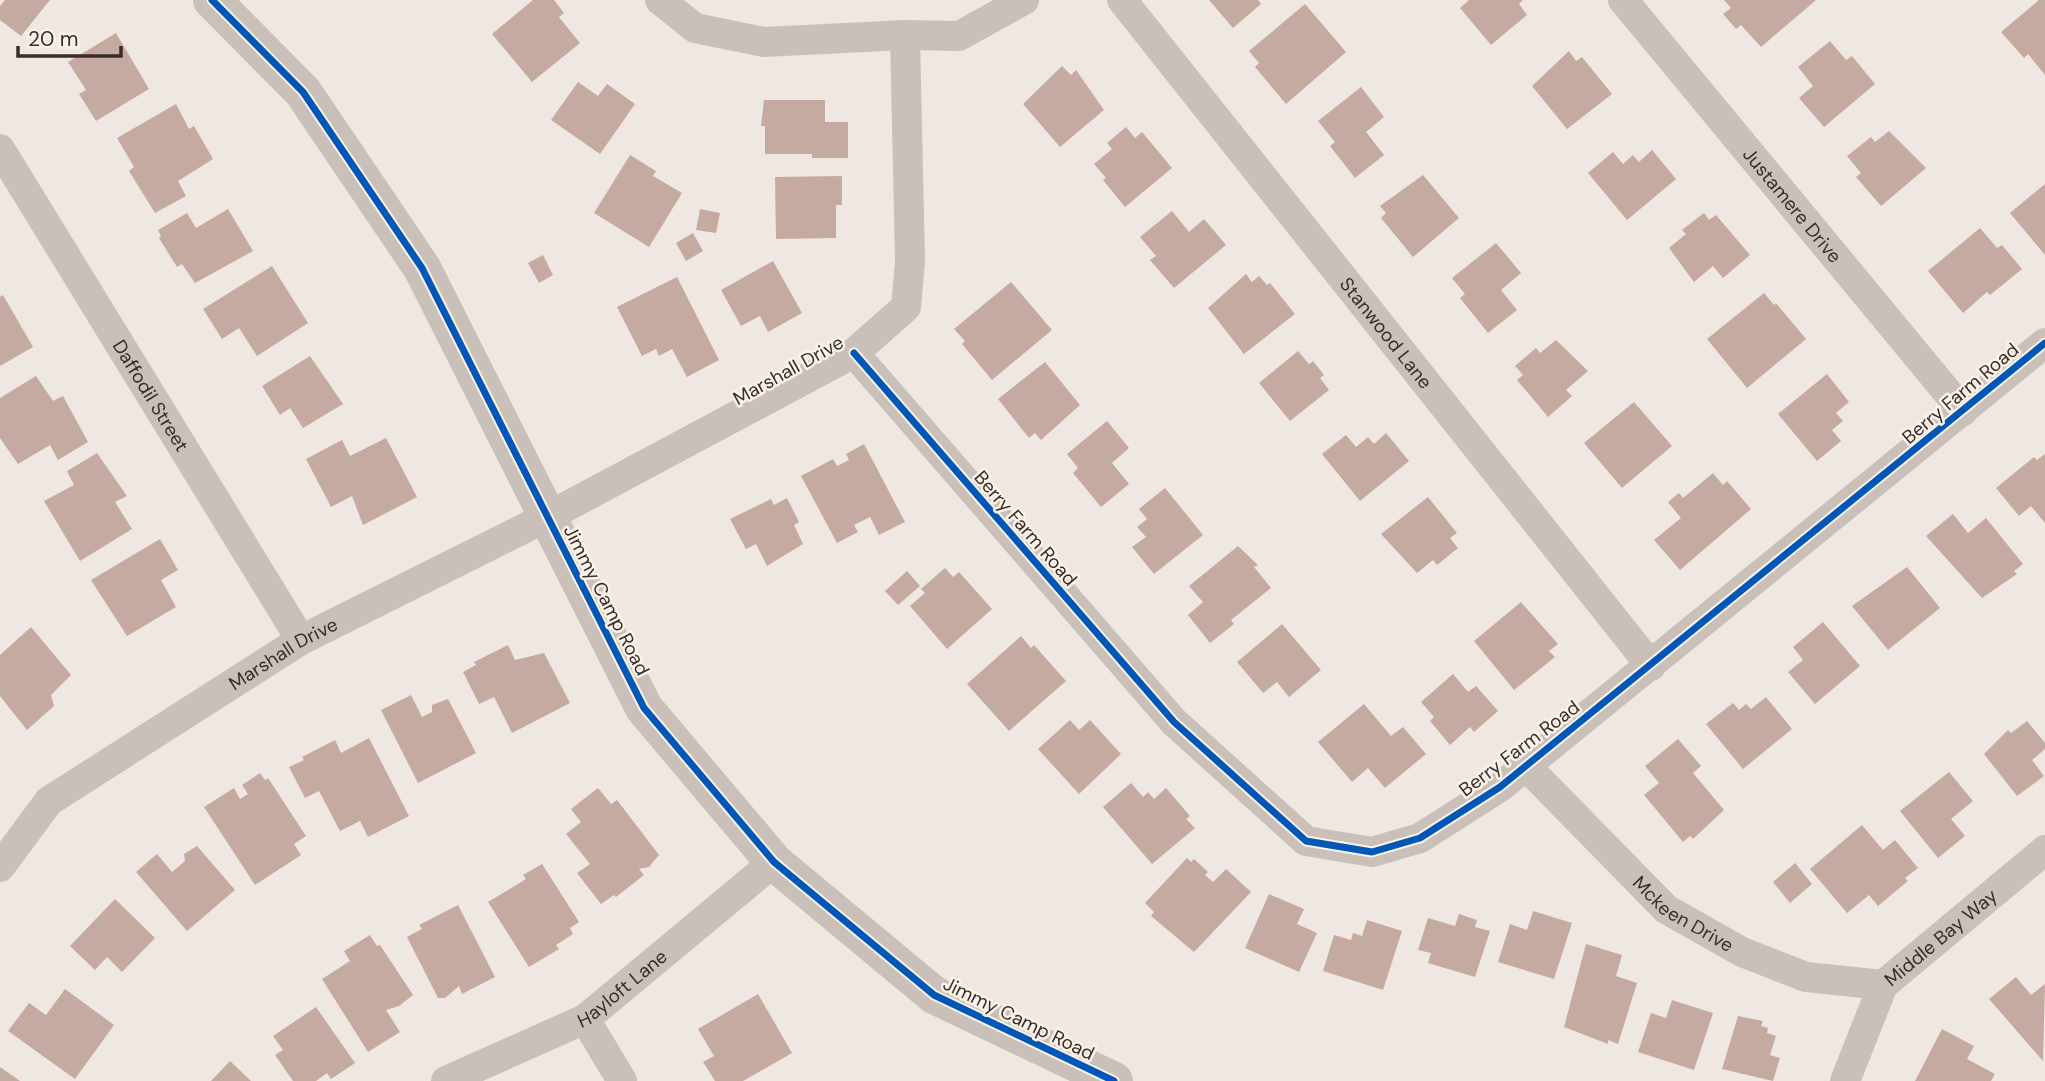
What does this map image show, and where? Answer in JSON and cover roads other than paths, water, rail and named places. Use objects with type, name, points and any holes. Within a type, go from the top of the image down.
[{"type":"street","name":"Jimmy Camp Road","points":[[212,0],[303,92],[422,268],[644,708],[774,862],[934,995],[1114,1081]]},
{"type":"street","points":[[660,0],[695,28],[764,42],[905,35],[959,36],[1024,0]]},
{"type":"street","name":"Stanwood Lane","points":[[1122,0],[1651,666]]},
{"type":"street","name":"Justamere Drive","points":[[1623,0],[1963,411]]},
{"type":"street","name":"Marshall Drive","points":[[0,867],[49,801],[301,640],[547,517],[854,354],[906,307],[910,262],[905,35]]},
{"type":"street","name":"Daffodil Street","points":[[0,149],[301,640]]},
{"type":"street","name":"Berry Farm Road","points":[[854,354],[1174,722],[1306,841],[1372,852],[1420,838],[1500,787],[2045,343]]},
{"type":"street","name":"Mckeen Drive","points":[[1526,766],[1666,909],[1742,952],[1806,976],[1883,985]]},
{"type":"street","name":"Middle Bay Way","points":[[1845,1081],[1883,985],[2045,850]]},
{"type":"street","name":"Hayloft Lane","points":[[446,1081],[585,1018],[774,862]]},
{"type":"street","points":[[585,1018],[622,1081]]}]
